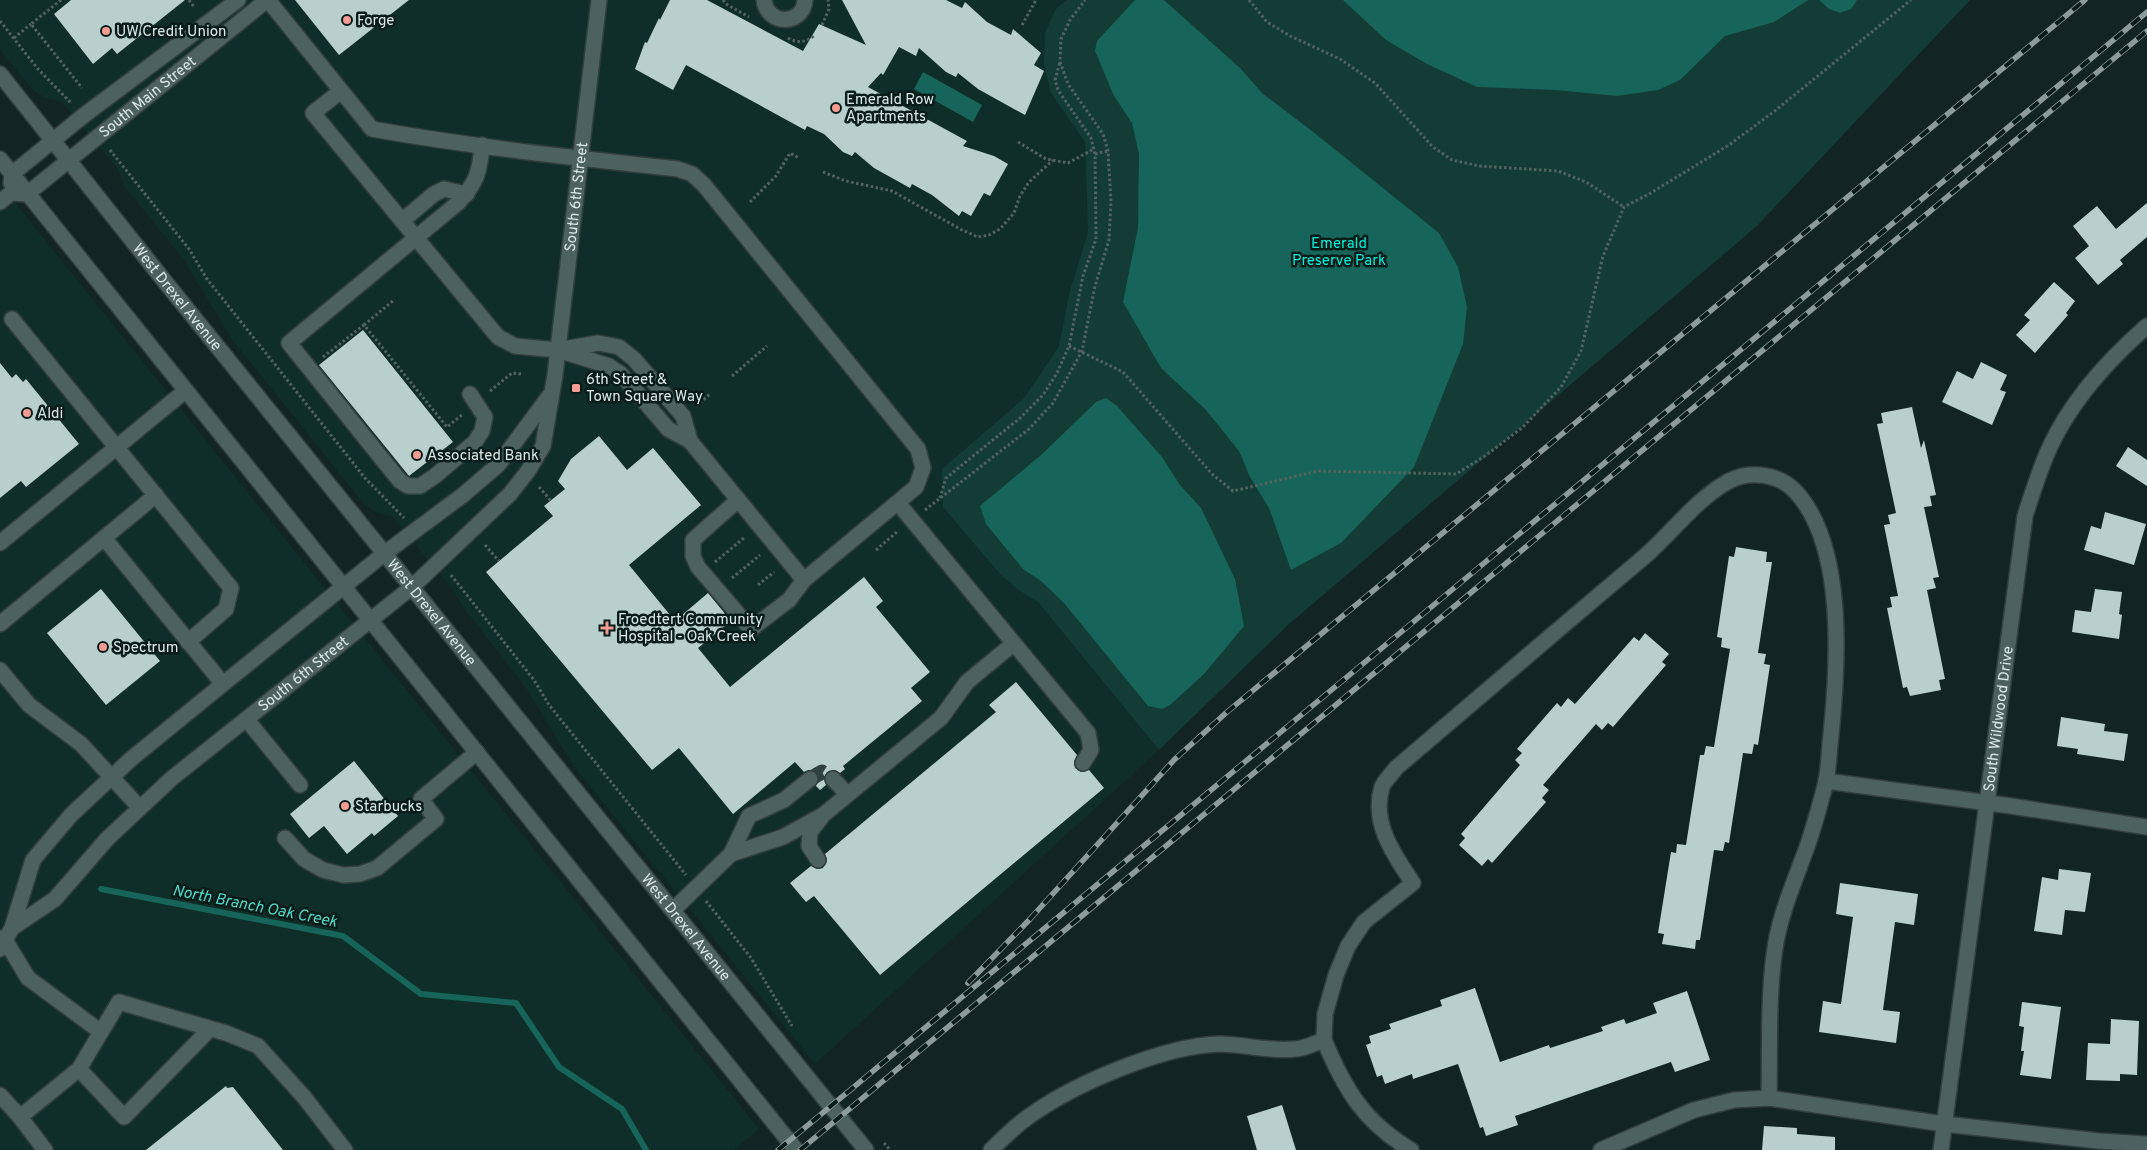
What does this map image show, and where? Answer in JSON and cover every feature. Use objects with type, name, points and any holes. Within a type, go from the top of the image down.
[{"type":"street","name":"South Main Street","points":[[12,174],[53,140],[238,0]]},
{"type":"street","name":"South Main Street","points":[[27,194],[268,0]]},
{"type":"street","points":[[268,0],[372,129],[424,138],[678,169],[692,174],[704,185],[918,449],[923,468],[916,487],[804,580],[789,600],[751,630],[702,572],[693,556],[693,540],[738,500]]},
{"type":"street","name":"South 6th Street","points":[[4,939],[55,899],[107,839],[172,779],[412,587],[510,494],[528,471],[543,446],[552,393],[598,0]]},
{"type":"street","points":[[764,0],[767,11],[772,16],[785,20],[798,15],[803,10],[805,0]]},
{"type":"street","name":"West Drexel Avenue","points":[[0,74],[866,1150]]},
{"type":"street","points":[[341,90],[313,113],[498,337],[515,346],[558,350],[609,366],[621,374],[668,429],[690,441],[804,580]]},
{"type":"street","points":[[477,395],[485,417],[482,431],[475,442],[435,476],[420,486],[408,486],[400,481],[387,466],[289,343],[417,239],[467,194],[474,186],[480,168],[482,145]]},
{"type":"street","points":[[0,159],[796,1150]]},
{"type":"street","points":[[12,174],[5,198],[27,194]]},
{"type":"street","points":[[402,220],[434,194],[444,189],[467,194]]},
{"type":"street","points":[[12,319],[231,588],[226,610],[188,642]]},
{"type":"street","name":"South Wildwood Drive","points":[[1941,1150],[2025,516],[2048,450],[2062,425],[2084,394],[2130,342],[2147,326]]},
{"type":"street","points":[[558,350],[598,343],[619,348],[634,359],[683,416],[690,441]]},
{"type":"street","points":[[0,543],[185,391]]},
{"type":"street","name":"South 6th Street","points":[[4,939],[33,860],[71,815],[111,778],[223,684],[343,586],[463,495],[498,465],[552,393]]},
{"type":"street","points":[[1411,1150],[1385,1133],[1354,1101],[1339,1075],[1324,1040],[1325,1014],[1336,975],[1348,946],[1364,922],[1413,883],[1392,852],[1383,832],[1379,807],[1383,786],[1396,768],[1662,541],[1711,492],[1731,480],[1753,475],[1771,476],[1791,486],[1804,501],[1814,518],[1824,544],[1834,603],[1837,638],[1836,693],[1826,781],[1809,841],[1797,869],[1782,917],[1774,956],[1769,1098]]},
{"type":"street","points":[[0,624],[156,495]]},
{"type":"street","points":[[898,503],[1088,733],[1091,750],[1083,763]]},
{"type":"street","points":[[104,538],[223,684]]},
{"type":"street","points":[[818,860],[809,846],[810,832],[823,815],[941,718],[968,682],[1014,644]]},
{"type":"street","points":[[0,670],[29,705],[81,744],[140,808]]},
{"type":"street","points":[[247,720],[300,785]]},
{"type":"street","points":[[285,838],[304,859],[323,870],[343,875],[360,874],[377,868],[436,818],[421,799],[477,752]]},
{"type":"street","points":[[673,910],[730,854],[749,816],[784,800],[810,779]]},
{"type":"street","points":[[833,779],[847,794]]},
{"type":"street","points":[[1826,781],[1988,802],[2147,826]]},
{"type":"street","points":[[730,854],[783,837],[823,815]]},
{"type":"street","points":[[4,939],[28,978],[101,1032]]},
{"type":"street","points":[[20,1117],[79,1069],[119,1002],[210,1029],[258,1046],[304,1097],[345,1150]]},
{"type":"street","points":[[79,1069],[124,1117],[210,1029]]},
{"type":"street","points":[[991,1150],[1025,1119],[1059,1098],[1113,1072],[1154,1057],[1188,1048],[1218,1044],[1297,1049],[1324,1040]]},
{"type":"street","points":[[0,1096],[20,1117],[45,1150]]},
{"type":"street","points":[[1601,1150],[1694,1110],[1734,1100],[1769,1098],[1944,1124],[2099,1141],[2147,1144]]},
{"type":"path","points":[[14,38],[61,0]]},
{"type":"path","points":[[189,0],[194,7]]},
{"type":"path","points":[[822,25],[829,9],[828,0]]},
{"type":"path","points":[[1022,25],[1036,0]]},
{"type":"path","points":[[940,498],[946,478],[1020,418],[1043,395],[1057,373],[1069,346],[1083,276],[1096,239],[1095,154],[1090,138],[1058,90],[1055,80],[1060,62],[1061,40],[1070,20],[1085,0]]},
{"type":"path","points":[[1249,0],[1268,22],[1290,36],[1340,59],[1375,83],[1433,148],[1452,160],[1479,166],[1558,170],[1586,182],[1624,207]]},
{"type":"path","points":[[1069,346],[1123,372],[1212,474],[1233,491],[1318,471],[1456,474],[1485,456],[1523,427],[1561,387],[1581,351],[1603,256],[1624,207],[1650,194],[1729,146],[1911,0]]},
{"type":"path","points":[[0,20],[38,69],[64,94]]},
{"type":"path","points":[[31,24],[82,88]]},
{"type":"path","points":[[924,510],[1029,429],[1053,403],[1082,351],[1095,286],[1110,240],[1111,202],[1108,151],[1103,134],[1068,84],[1060,62]]},
{"type":"path","points":[[1018,142],[1046,159],[1068,162],[1094,150]]},
{"type":"path","points":[[1095,154],[1108,151]]},
{"type":"path","points":[[750,202],[776,176],[790,153],[799,158]]},
{"type":"path","points":[[823,172],[846,181],[892,191],[978,237],[989,235],[1000,229],[1014,214],[1020,196],[1028,182],[1053,160]]},
{"type":"path","points":[[125,168],[189,249],[207,279],[359,471],[394,507]]},
{"type":"path","points":[[322,358],[394,300]]},
{"type":"path","points":[[364,325],[447,427],[465,412]]},
{"type":"path","points":[[732,376],[767,346]]},
{"type":"path","points":[[477,395],[512,373],[520,374]]},
{"type":"path","points":[[691,410],[710,394]]},
{"type":"path","points":[[539,486],[551,501]]},
{"type":"path","points":[[702,572],[759,526]]},
{"type":"path","points":[[876,550],[901,530]]},
{"type":"path","points":[[718,590],[774,543]]},
{"type":"path","points":[[485,545],[499,562]]},
{"type":"path","points":[[465,592],[534,680],[549,705],[677,864]]},
{"type":"path","points":[[719,917],[751,958],[796,1033]]},
{"type":"path","points":[[878,1136],[890,1150]]},
{"type":"shaded area","points":[[0,0],[1066,0],[1056,9],[1051,93],[1085,142],[1088,232],[1069,294],[1059,346],[1024,398],[942,469],[1020,591],[1038,602],[1159,750],[815,1064],[575,768],[526,688],[463,607],[457,595],[393,517],[378,513],[364,504],[231,338],[183,259],[125,187],[118,169],[63,103],[44,97],[34,91],[0,50]]},
{"type":"shaded area","points":[[1135,0],[1164,0],[1240,68],[1263,94],[1439,233],[1458,267],[1467,307],[1463,344],[1414,467],[1341,543],[1291,570],[1269,508],[1250,477],[1239,451],[1206,410],[1161,368],[1123,302],[1138,228],[1139,154],[1132,123],[1114,96],[1095,51],[1097,41]]},
{"type":"shaded area","points":[[1343,0],[1808,0],[1774,22],[1725,36],[1680,80],[1658,90],[1617,96],[1556,90],[1477,87],[1427,64],[1386,40]]},
{"type":"shaded area","points":[[1819,0],[1857,0],[1851,9],[1840,13],[1829,9]]},
{"type":"shaded area","points":[[923,72],[982,105],[973,122],[914,89]]},
{"type":"shaded area","points":[[0,184],[759,1129],[734,1150],[0,1150]]},
{"type":"shaded area","points":[[1106,398],[1117,406],[1162,457],[1180,485],[1201,508],[1235,579],[1244,626],[1204,674],[1170,705],[1162,709],[1148,706],[1064,603],[1041,581],[1023,569],[986,524],[980,506],[1040,456],[1096,402]]},
{"type":"green space","name":"Emerald Preserve Park","points":[[1066,0],[1970,0],[1757,226],[1289,624],[1159,750],[1038,602],[1020,591],[1001,575],[943,507],[942,469],[1024,398],[1059,346],[1069,294],[1088,232],[1085,142],[1051,93],[1044,64],[1045,33],[1056,9]]},
{"type":"building","name":"UW Credit Union","points":[[71,0],[185,0],[117,54],[112,48],[93,64],[54,14]]},
{"type":"building","name":"Forge","points":[[295,0],[409,0],[339,55]]},
{"type":"building","name":"Emerald Row Apartments","points":[[670,0],[707,0],[803,51],[819,24],[866,45],[842,0],[946,0],[962,8],[965,2],[987,22],[1011,35],[1013,29],[1041,53],[1034,65],[1044,71],[1025,115],[978,89],[958,73],[956,77],[946,72],[919,48],[916,56],[899,47],[883,75],[881,73],[868,87],[967,141],[963,146],[994,156],[1008,164],[990,196],[984,193],[971,216],[962,211],[959,216],[932,195],[912,184],[910,188],[874,168],[855,152],[852,156],[843,152],[824,134],[807,126],[805,130],[686,65],[673,90],[635,69],[645,42],[647,43]]},
{"type":"building","points":[[2147,203],[2147,237],[2120,260],[2123,264],[2098,285],[2075,258],[2089,246],[2073,226],[2097,206],[2116,229]]},
{"type":"building","points":[[2054,282],[2075,301],[2066,313],[2068,315],[2035,353],[2016,335],[2030,320],[2024,315]]},
{"type":"building","points":[[363,330],[453,442],[409,476],[319,365]]},
{"type":"building","points":[[1981,362],[2007,375],[2000,390],[2006,392],[1992,425],[1942,402],[1957,371],[1973,379]]},
{"type":"building","name":"Aldi","points":[[0,363],[12,378],[16,374],[23,382],[26,379],[79,444],[26,487],[21,481],[0,498]]},
{"type":"building","points":[[1912,407],[1921,448],[1924,440],[1936,495],[1930,496],[1932,506],[1924,507],[1939,577],[1933,578],[1936,588],[1927,590],[1945,679],[1939,680],[1941,690],[1910,696],[1907,687],[1903,688],[1887,608],[1892,607],[1890,597],[1898,596],[1884,525],[1890,524],[1888,515],[1896,513],[1877,424],[1883,423],[1881,413]]},
{"type":"building","name":"Froedtert Community Hospital - Oak Creek","points":[[599,436],[627,470],[653,448],[701,505],[629,565],[675,621],[708,593],[731,621],[698,648],[730,687],[864,577],[883,601],[876,607],[930,672],[911,688],[922,701],[843,766],[845,769],[840,773],[835,770],[827,772],[824,777],[826,785],[820,790],[816,786],[819,778],[817,773],[809,770],[804,772],[795,762],[733,814],[679,748],[652,770],[486,572],[553,516],[544,506],[565,489],[558,481],[571,459]]},
{"type":"building","points":[[2128,447],[2147,460],[2147,486],[2116,466]]},
{"type":"building","points":[[2105,512],[2146,524],[2134,565],[2084,550],[2091,526],[2101,529]]},
{"type":"building","points":[[1736,547],[1767,552],[1766,562],[1772,562],[1758,653],[1766,654],[1764,664],[1770,665],[1758,745],[1754,744],[1752,754],[1743,753],[1729,843],[1725,842],[1723,851],[1714,850],[1700,940],[1696,940],[1695,949],[1662,944],[1664,934],[1658,933],[1671,852],[1676,853],[1677,844],[1686,845],[1700,755],[1704,755],[1706,746],[1714,747],[1730,649],[1721,647],[1722,638],[1717,637],[1729,556],[1734,557]]},
{"type":"building","name":"Spectrum","points":[[101,589],[160,661],[106,705],[47,633]]},
{"type":"building","points":[[2095,589],[2122,592],[2119,614],[2122,615],[2119,639],[2072,632],[2075,610],[2091,612]]},
{"type":"building","points":[[1645,633],[1669,654],[1662,662],[1666,665],[1613,727],[1608,723],[1602,730],[1596,724],[1543,785],[1549,790],[1542,798],[1546,802],[1492,863],[1488,859],[1482,866],[1459,845],[1465,838],[1461,834],[1520,765],[1515,760],[1522,753],[1517,749],[1557,703],[1561,707],[1568,698],[1575,704],[1634,637],[1639,641]]},
{"type":"building","points":[[1016,682],[1077,755],[1074,762],[1075,768],[1082,772],[1089,770],[1104,788],[880,975],[814,896],[806,902],[790,883],[811,866],[818,869],[823,868],[827,860],[825,854],[996,712],[989,705]]},
{"type":"building","points":[[2061,717],[2105,724],[2104,731],[2128,734],[2124,761],[2077,754],[2078,749],[2057,746]]},
{"type":"building","name":"Starbucks","points":[[354,761],[398,816],[374,836],[372,833],[347,854],[324,826],[309,838],[290,814]]},
{"type":"building","points":[[2059,869],[2091,873],[2085,912],[2065,910],[2062,935],[2034,931],[2042,877],[2058,880]]},
{"type":"building","points":[[1840,883],[1918,894],[1914,925],[1895,922],[1883,1010],[1900,1012],[1896,1043],[1819,1032],[1823,1001],[1841,1004],[1853,917],[1836,914]]},
{"type":"building","points":[[1475,988],[1500,1062],[1549,1045],[1550,1048],[1603,1031],[1601,1027],[1624,1019],[1626,1024],[1657,1013],[1653,1003],[1687,991],[1710,1060],[1675,1072],[1671,1062],[1515,1116],[1518,1125],[1486,1136],[1483,1127],[1480,1128],[1458,1064],[1413,1079],[1412,1074],[1385,1084],[1382,1075],[1377,1077],[1366,1045],[1371,1043],[1369,1036],[1391,1029],[1389,1024],[1442,1006],[1440,1000]]},
{"type":"building","points":[[2022,1002],[2061,1007],[2051,1079],[2020,1075],[2024,1051],[2021,1051],[2024,1027],[2019,1026]]},
{"type":"building","points":[[2111,1019],[2139,1021],[2137,1075],[2120,1074],[2120,1081],[2086,1080],[2088,1043],[2110,1044]]},
{"type":"building","points":[[226,1086],[227,1088],[233,1087],[283,1150],[146,1150]]},
{"type":"building","points":[[1282,1105],[1296,1150],[1257,1150],[1247,1116]]},
{"type":"building","points":[[1764,1126],[1797,1128],[1797,1134],[1835,1137],[1835,1150],[1762,1150]]},
{"type":"waterway","name":"North Branch Oak Creek","points":[[101,889],[343,936],[421,994],[516,1003],[559,1067],[622,1109],[646,1150]]},
{"type":"tunnel","points":[[810,779],[822,772],[833,779]]},
{"type":"railway","points":[[968,983],[1030,919],[1174,760],[1227,712],[2085,0]]},
{"type":"railway","points":[[778,1150],[2147,12]]},
{"type":"railway","points":[[800,1150],[2147,31]]},
{"type":"place","name":"Forge","points":[[347,20]]},
{"type":"place","name":"UW Credit Union","points":[[106,31]]},
{"type":"place","name":"Emerald Row Apartments","points":[[836,108]]},
{"type":"place","name":"6th Street & Town Square Way","points":[[576,388]]},
{"type":"place","name":"Aldi","points":[[27,413]]},
{"type":"place","name":"Associated Bank","points":[[417,455]]},
{"type":"place","name":"Froedtert Community Hospital - Oak Creek","points":[[607,628]]},
{"type":"place","name":"Spectrum","points":[[103,647]]},
{"type":"place","name":"Starbucks","points":[[345,806]]}]
